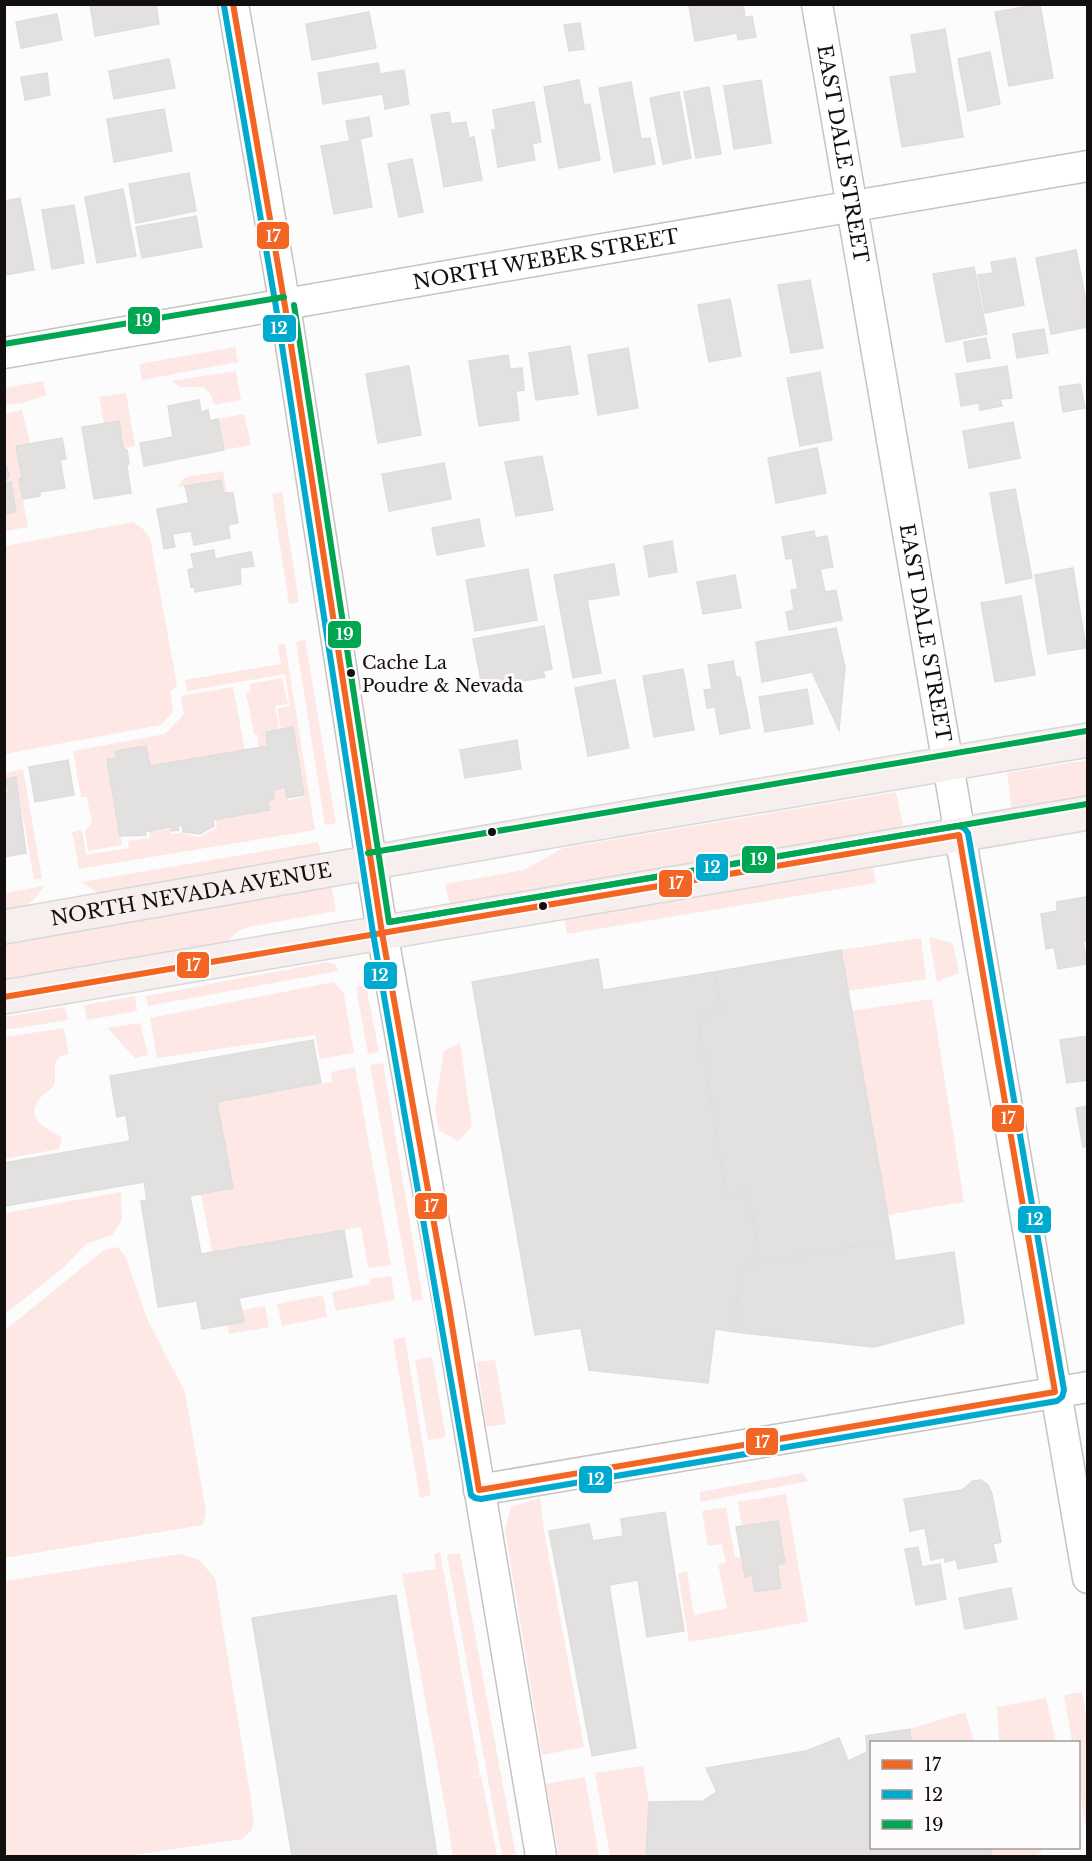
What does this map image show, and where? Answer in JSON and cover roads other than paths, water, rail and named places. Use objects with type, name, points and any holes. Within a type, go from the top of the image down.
[{"type":"main road","name":"NORTH NEVADA AVENUE","points":[[4,927],[370,862],[1088,740]]},
{"type":"main road","points":[[4,997],[1088,813]]},
{"type":"street","points":[[233,4],[285,306],[370,862],[449,1307],[541,1857]]},
{"type":"street","name":"EAST DALE STREET","points":[[818,4],[1088,1578]]},
{"type":"street","name":"NORTH WEBER STREET","points":[[4,353],[1088,166]]},
{"type":"street","points":[[479,1490],[1088,1387]]},
{"type":"place","name":"Cache La Poudre & Nevada","points":[[351,673]]}]
